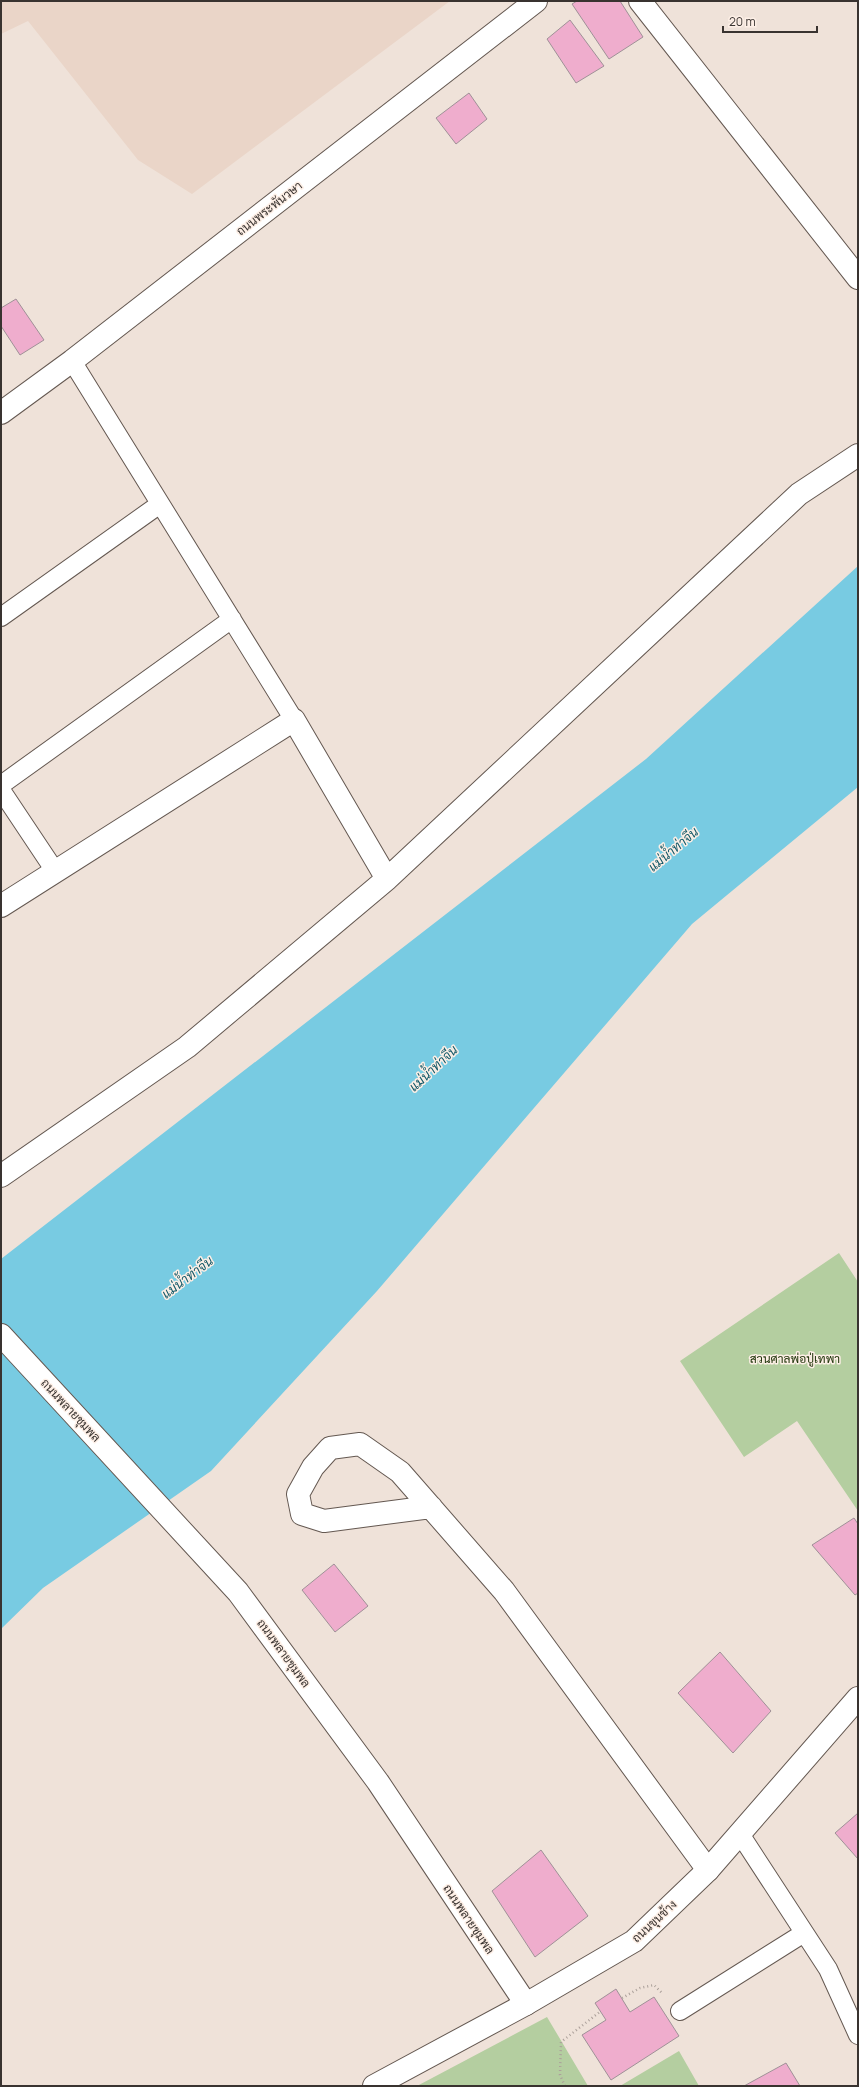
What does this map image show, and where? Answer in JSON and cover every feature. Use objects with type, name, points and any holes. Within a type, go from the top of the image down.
[{"type":"street","name":"ถนนพระพันวษา","points":[[1,413],[72,361],[536,1]]},
{"type":"street","points":[[640,1],[858,278]]},
{"type":"street","points":[[1,1176],[187,1047],[387,879],[799,494],[858,455]]},
{"type":"street","points":[[1,906],[294,720],[387,879]]},
{"type":"street","name":"ถนนพลายชุมพล","points":[[1,1335],[238,1592],[378,1782],[526,2004]]},
{"type":"street","points":[[431,1507],[324,1521],[302,1514],[298,1494],[313,1467],[330,1448],[360,1444],[400,1472],[431,1507],[504,1591],[708,1870]]},
{"type":"street","name":"ถนนขุนช้าง","points":[[374,2086],[526,2004],[634,1941],[708,1870],[858,1698]]},
{"type":"lane","points":[[72,361],[294,720]]},
{"type":"lane","points":[[1,617],[160,504]]},
{"type":"lane","points":[[1,785],[232,619]]},
{"type":"lane","points":[[1,790],[56,871]]},
{"type":"lane","points":[[740,1834],[828,1969],[858,2036]]},
{"type":"lane","points":[[680,2011],[804,1933]]},
{"type":"path","points":[[622,1998],[640,1988],[654,1985],[680,2011]]},
{"type":"path","points":[[565,2086],[560,2074],[561,2042],[601,2011]]},
{"type":"shaded area","points":[[1,1],[450,1],[192,194],[138,160],[28,21],[1,34]]},
{"type":"green space","name":"สวนศาลพ่อปู่เทพา","points":[[839,1253],[858,1282],[858,1511],[797,1421],[744,1457],[680,1361]]},
{"type":"green space","points":[[547,2017],[588,2086],[417,2086]]},
{"type":"green space","points":[[679,2051],[699,2086],[620,2086]]},
{"type":"water","name":"แม่น้ำท่าจีน","points":[[858,566],[858,787],[692,924],[377,1291],[211,1471],[43,1588],[1,1629],[1,1259],[646,759]]},
{"type":"building","points":[[577,1],[620,1],[643,37],[609,59],[572,4]]},
{"type":"building","points":[[570,20],[604,66],[576,83],[547,39]]},
{"type":"building","points":[[469,93],[487,119],[456,144],[436,118]]},
{"type":"building","points":[[16,299],[44,340],[20,355],[1,326],[1,308]]},
{"type":"building","points":[[854,1518],[858,1524],[858,1593],[855,1595],[812,1545]]},
{"type":"building","points":[[334,1564],[368,1606],[335,1632],[302,1590]]},
{"type":"building","points":[[720,1652],[771,1711],[733,1753],[678,1693]]},
{"type":"building","points":[[858,1813],[858,1859],[835,1833]]},
{"type":"building","points":[[541,1850],[588,1916],[535,1957],[492,1891]]},
{"type":"building","points":[[616,1989],[630,2012],[654,1997],[679,2036],[611,2080],[582,2035],[606,2020],[595,2003]]},
{"type":"building","points":[[786,2063],[800,2086],[744,2086]]}]
